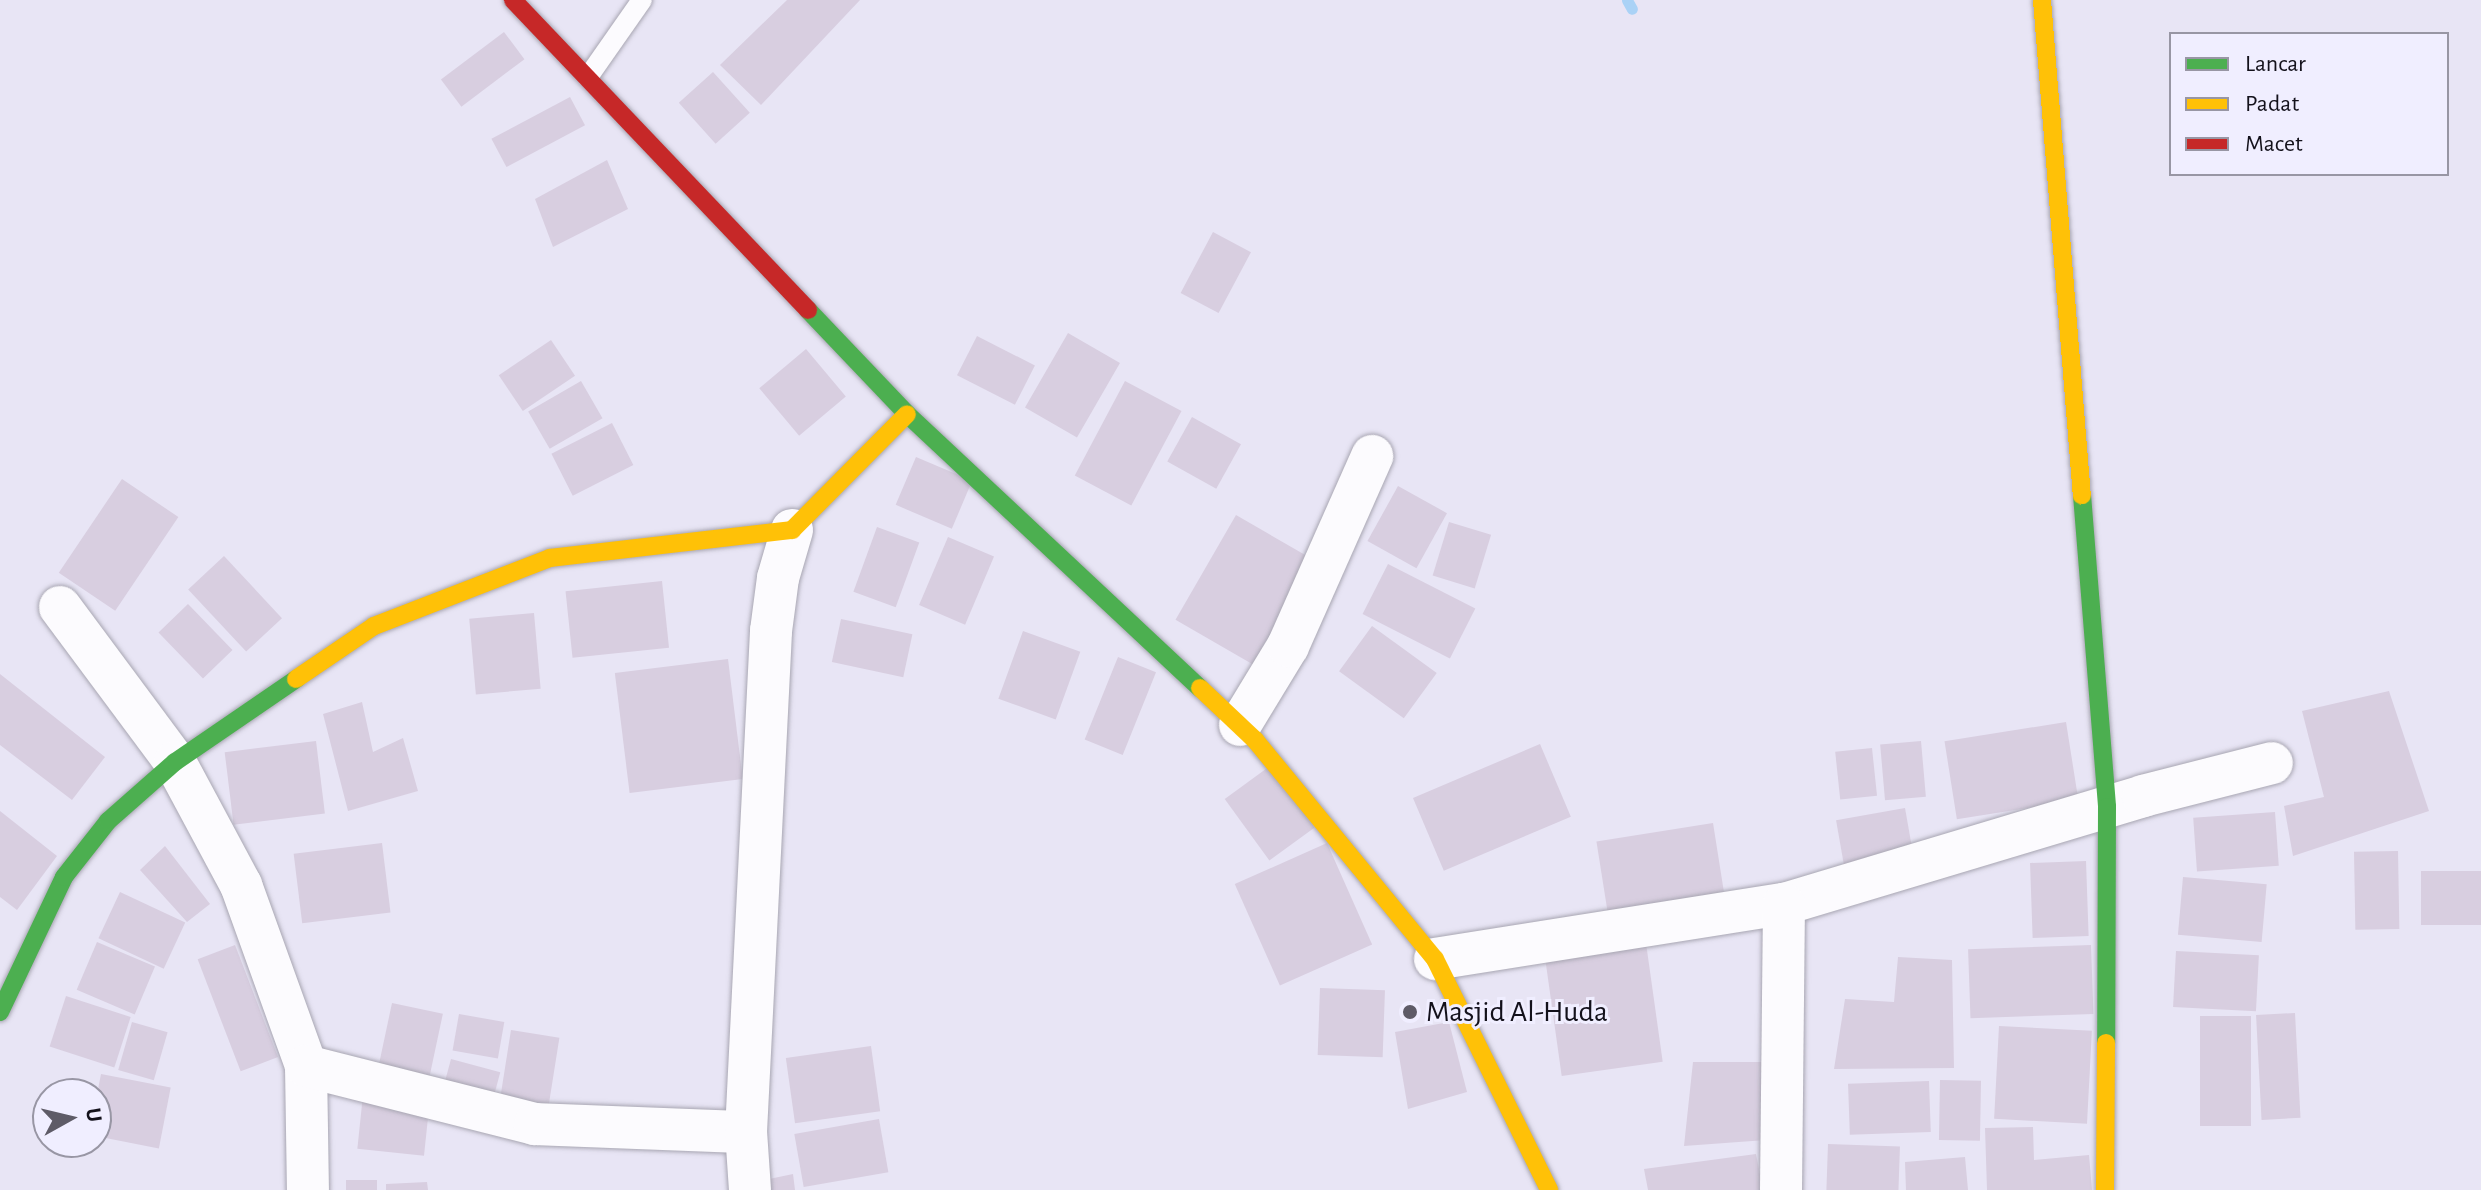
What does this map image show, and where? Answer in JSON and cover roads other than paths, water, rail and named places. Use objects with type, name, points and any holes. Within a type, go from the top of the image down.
[{"type":"street","points":[[513,0],[907,414],[1240,725],[1435,959],[1549,1190]]},
{"type":"street","points":[[2042,0],[2107,807],[2105,1190]]},
{"type":"street","points":[[750,1190],[746,1132],[771,631],[778,578],[792,530],[907,414]]},
{"type":"street","points":[[1240,725],[1288,646],[1372,456]]},
{"type":"street","points":[[0,1012],[64,877],[108,821],[175,762],[374,626],[550,558],[792,530]]},
{"type":"street","points":[[60,607],[175,762],[241,885],[306,1066],[308,1190]]},
{"type":"street","points":[[1435,959],[1784,904],[2107,807],[2272,763]]},
{"type":"street","points":[[1781,1190],[1784,904]]},
{"type":"street","points":[[306,1066],[535,1124],[746,1132]]},
{"type":"lane","points":[[588,77],[642,0]]},
{"type":"waterway","points":[[1627,0],[1632,9]]},
{"type":"place","name":"Masjid Al-Huda","points":[[1410,1012]]}]
